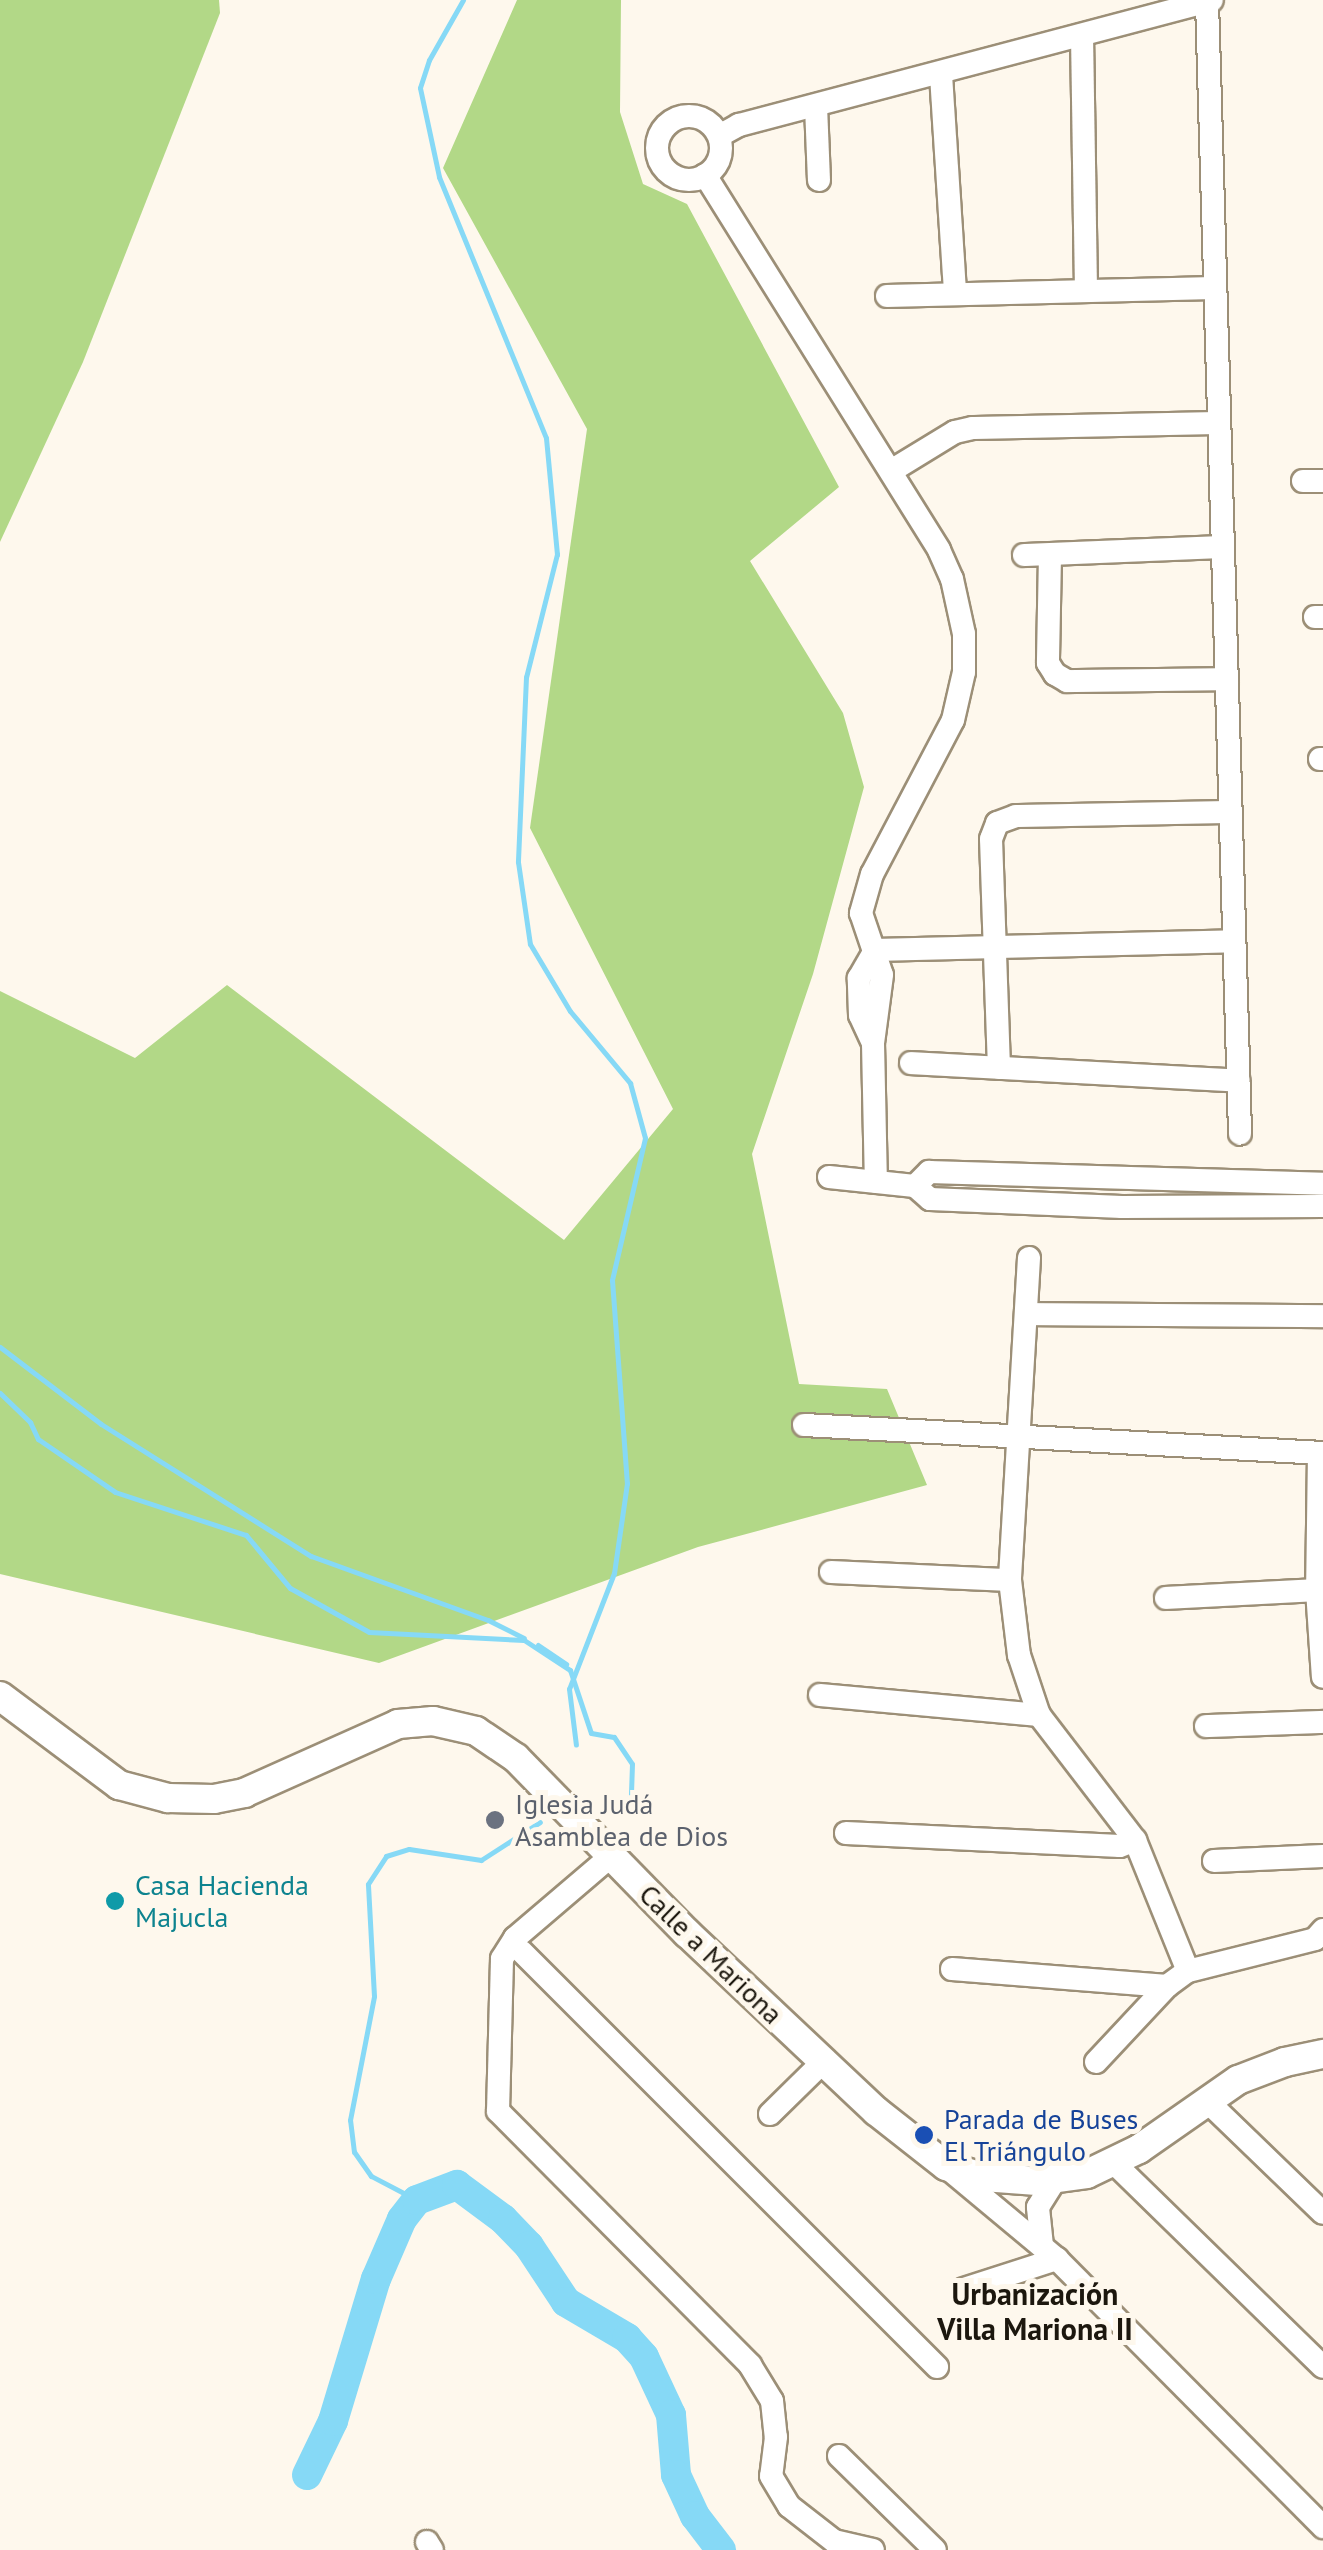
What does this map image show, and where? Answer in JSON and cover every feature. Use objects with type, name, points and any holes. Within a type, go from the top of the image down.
[{"type":"main road","name":"Calle a Mariona","points":[[0,1696],[119,1785],[168,1798],[214,1798],[244,1793],[381,1730],[412,1722],[452,1723],[486,1736],[516,1758],[610,1856],[823,2062],[946,2166],[1010,2182],[1087,2174],[1113,2162],[1238,2080],[1284,2062],[1323,2054]]},
{"type":"street","points":[[719,136],[739,125],[942,75],[1210,1],[1213,288],[1240,1134]]},
{"type":"street","points":[[1082,35],[1086,290]]},
{"type":"street","points":[[942,75],[955,293]]},
{"type":"street","points":[[816,106],[820,180]]},
{"type":"street","points":[[690,116],[708,121],[719,136],[720,158],[705,175],[684,179],[670,172],[660,160],[659,138],[671,122],[690,116]]},
{"type":"street","points":[[705,175],[952,579],[965,650],[953,720],[864,898],[863,928],[875,950]]},
{"type":"street","points":[[887,296],[1213,288]]},
{"type":"street","points":[[890,472],[954,432],[973,428],[1218,422]]},
{"type":"street","points":[[1024,555],[1223,547]]},
{"type":"street","points":[[1050,554],[1048,663],[1055,674],[1068,681],[1226,679]]},
{"type":"street","points":[[998,1068],[991,839],[997,823],[1016,816],[1229,812]]},
{"type":"street","points":[[875,950],[1234,941]]},
{"type":"street","points":[[875,950],[859,978],[860,1015],[873,1044],[876,1182]]},
{"type":"street","points":[[911,1063],[1238,1081]]},
{"type":"street","points":[[915,1186],[930,1172],[1323,1184]]},
{"type":"street","points":[[829,1178],[915,1186],[930,1199],[1122,1207],[1323,1206]]},
{"type":"street","points":[[1029,1258],[1010,1580],[1019,1655],[1040,1714],[1135,1840],[1188,1971]]},
{"type":"street","points":[[1027,1314],[1323,1316]]},
{"type":"street","points":[[804,1425],[1321,1453],[1317,1590],[1323,1678]]},
{"type":"street","points":[[831,1572],[1010,1580]]},
{"type":"street","points":[[1166,1598],[1317,1590]]},
{"type":"street","points":[[820,1695],[1040,1714]]},
{"type":"street","points":[[1206,1726],[1323,1718],[1323,1740]]},
{"type":"street","points":[[846,1833],[1120,1846],[1135,1840]]},
{"type":"street","points":[[610,1856],[515,1938],[502,1959],[498,2111],[750,2365],[772,2401],[776,2436],[772,2476],[790,2506],[834,2541],[873,2550]]},
{"type":"street","points":[[1214,1861],[1323,1856]]},
{"type":"street","points":[[1096,2062],[1167,1986],[1188,1971],[1315,1939],[1323,1930]]},
{"type":"street","points":[[522,1952],[938,2367]]},
{"type":"street","points":[[952,1969],[1167,1986]]},
{"type":"street","points":[[770,2114],[823,2062]]},
{"type":"street","points":[[1207,2102],[1323,2214]]},
{"type":"street","points":[[1113,2162],[1323,2367]]},
{"type":"street","points":[[946,2166],[1050,2252],[1323,2527]]},
{"type":"street","points":[[1050,2252],[1038,2207],[1055,2180]]},
{"type":"street","points":[[964,2290],[1050,2252]]},
{"type":"street","points":[[839,2456],[935,2550]]},
{"type":"green space","points":[[0,0],[219,0],[220,13],[83,362],[0,542]]},
{"type":"green space","points":[[517,0],[621,0],[620,112],[643,184],[687,204],[839,487],[750,561],[843,713],[864,787],[813,974],[752,1154],[799,1384],[887,1389],[927,1485],[698,1547],[379,1663],[0,1574],[0,991],[135,1058],[227,985],[564,1240],[673,1109],[530,828],[587,429],[443,168]]},
{"type":"waterway","points":[[463,0],[429,60],[420,88],[439,177],[546,438],[557,554],[526,677],[518,862],[530,944],[570,1011],[630,1083],[645,1138],[612,1280],[627,1483],[614,1573],[569,1689],[576,1745]]},
{"type":"waterway","points":[[0,1347],[101,1424],[311,1556],[488,1620],[524,1638]]},
{"type":"waterway","points":[[0,1393],[30,1422],[38,1439],[115,1492],[246,1535],[290,1588],[369,1632],[524,1640],[570,1670],[591,1733],[614,1737],[632,1764],[631,1794]]},
{"type":"waterway","points":[[538,1645],[566,1664]]},
{"type":"waterway","points":[[417,2200],[371,2176],[354,2152],[350,2120],[374,1996],[368,1884],[386,1856],[409,1849],[481,1860],[540,1822]]},
{"type":"waterway","points":[[307,2475],[333,2421],[376,2279],[402,2219],[417,2200],[457,2185],[503,2219],[529,2246],[566,2302],[627,2338],[644,2357],[671,2415],[676,2475],[695,2516],[721,2550]]},
{"type":"place","name":"Iglesia Judá Asamblea de Dios","points":[[495,1820]]},
{"type":"place","name":"Casa Hacienda Majucla","points":[[115,1901]]},
{"type":"place","name":"Parada de Buses El Triángulo","points":[[924,2135]]},
{"type":"district","name":"Urbanización Villa Mariona II","points":[[1035,2311]]}]
